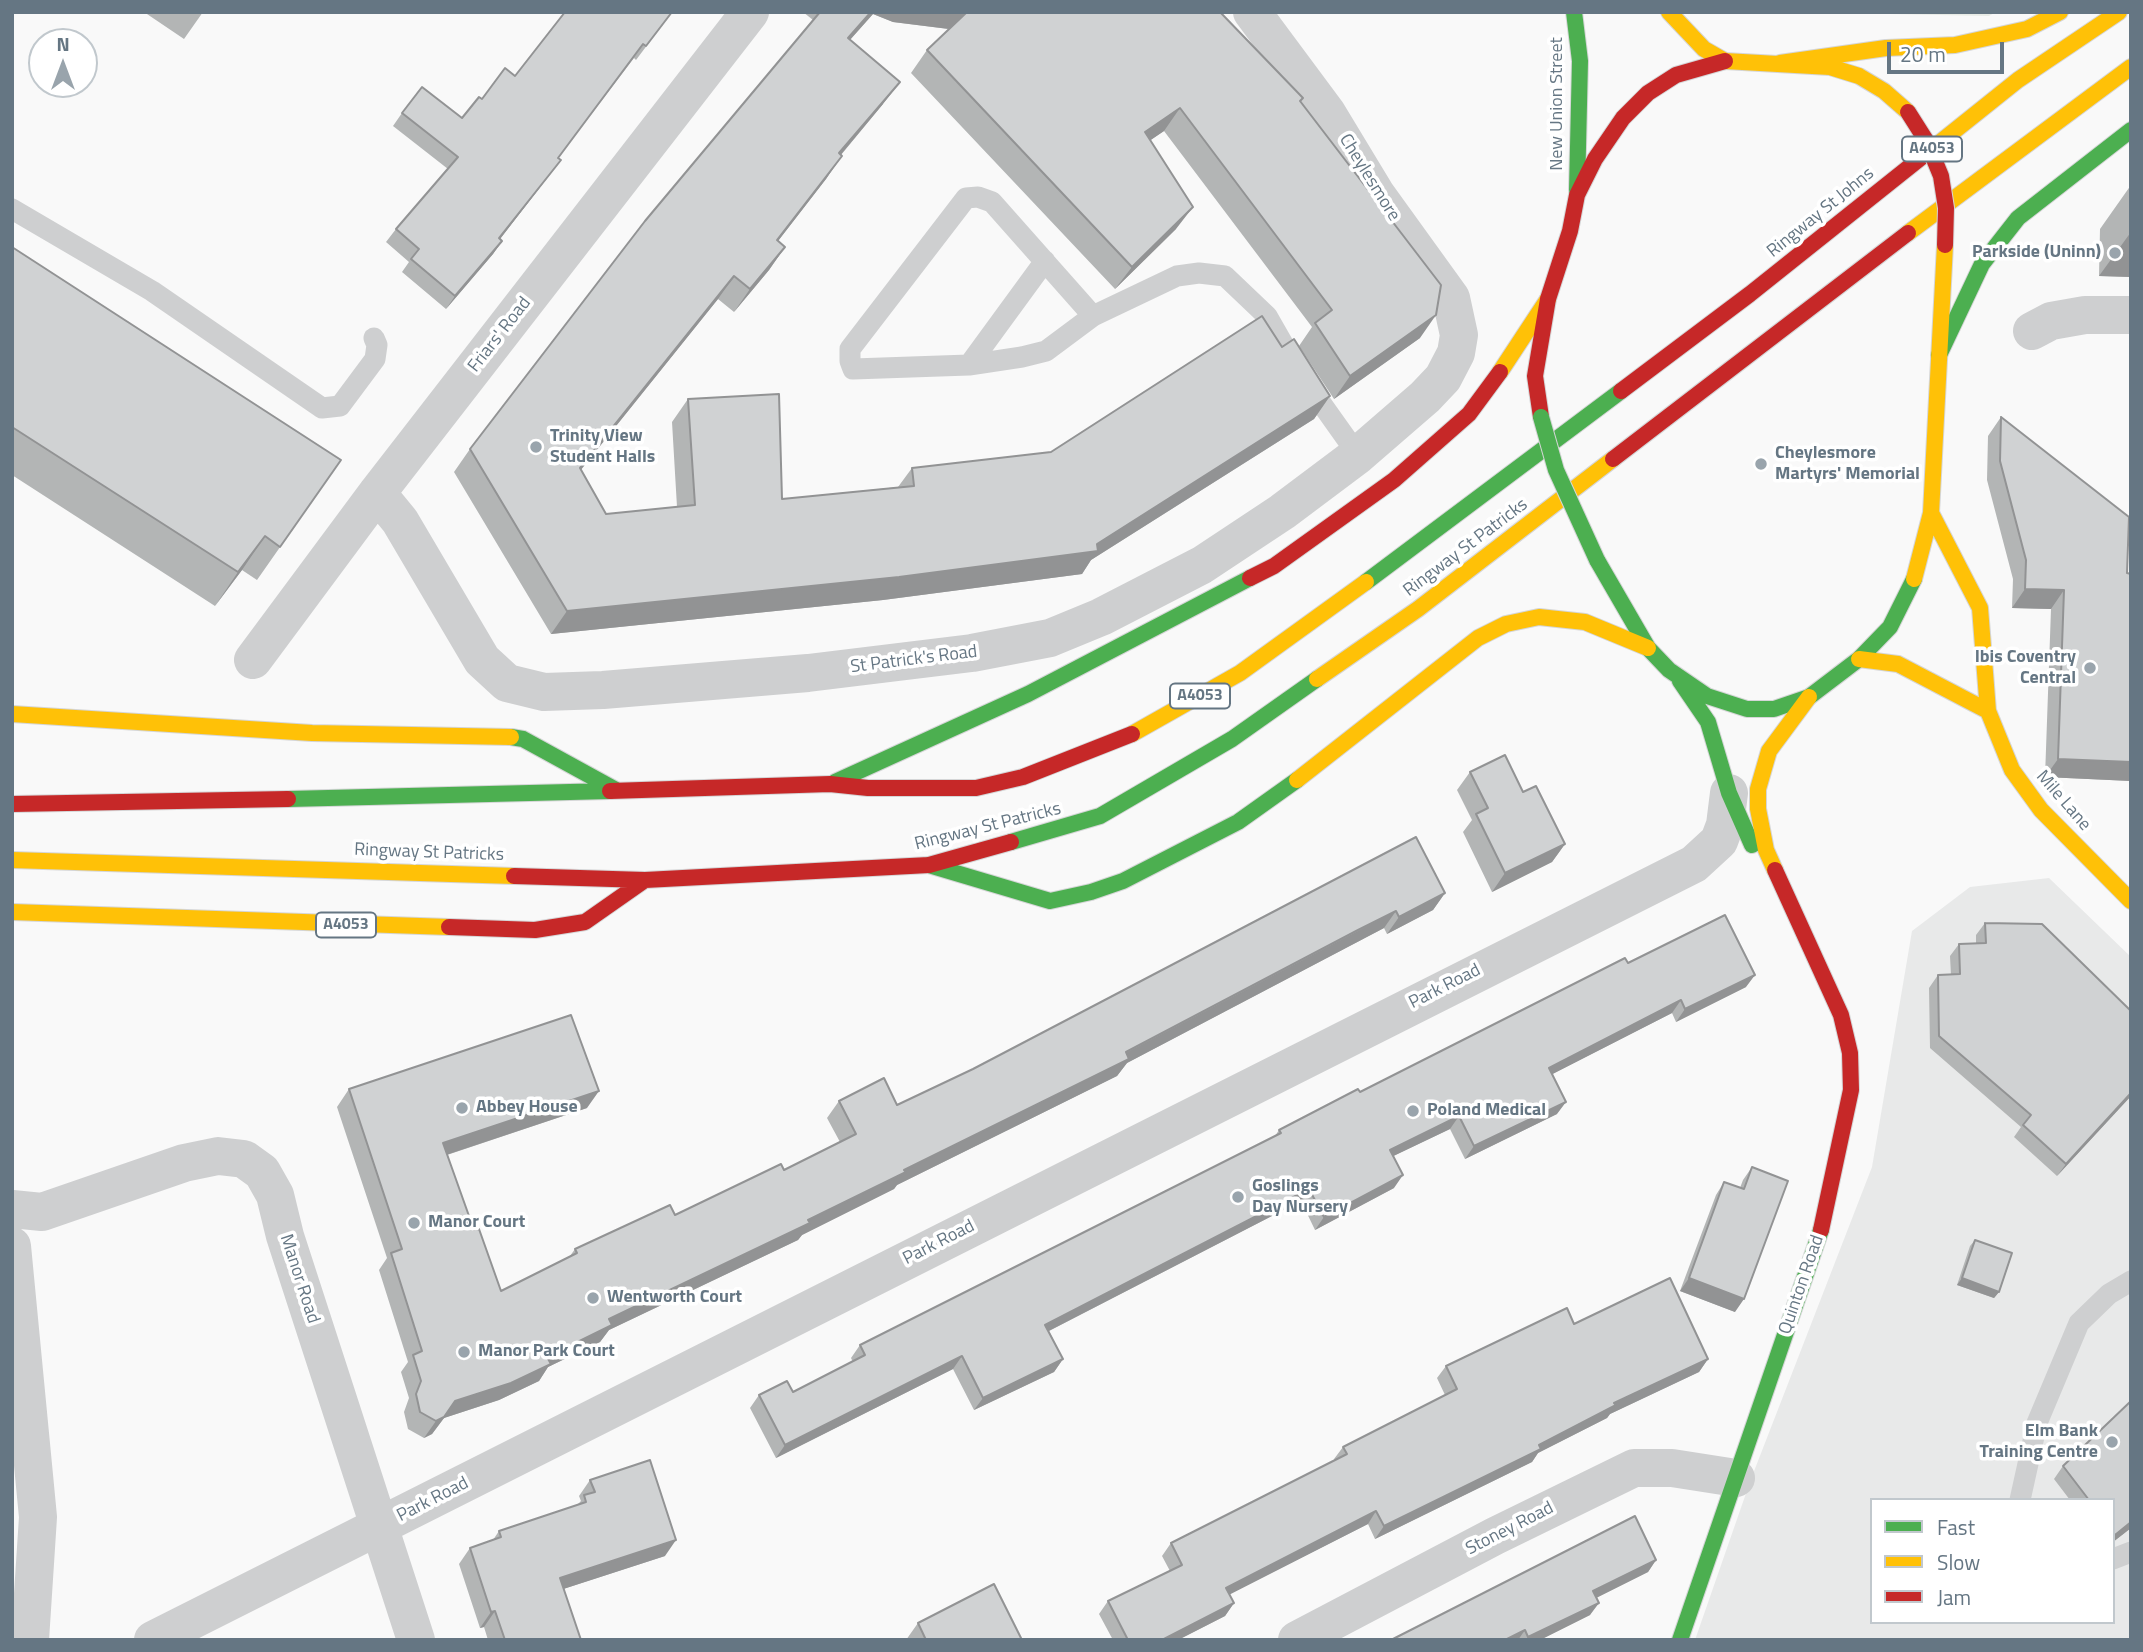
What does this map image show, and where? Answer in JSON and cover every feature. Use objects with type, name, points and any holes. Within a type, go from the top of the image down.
[{"type":"main road","name":"New Union Street","points":[[1574,12],[1580,61],[1577,195]]},
{"type":"main road","points":[[1669,12],[1703,49],[1726,61]]},
{"type":"main road","points":[[1780,63],[1886,48],[1955,45],[2027,29],[2060,12]]},
{"type":"main road","name":"Ringway St Johns","points":[[1750,294],[2018,80],[2119,12]]},
{"type":"main road","points":[[1726,61],[1830,67],[1859,76],[1884,91],[1908,112],[1927,142],[1941,176],[1946,208],[1931,513],[1916,574],[1890,627],[1859,659],[1809,697],[1774,709],[1747,709],[1707,696],[1669,670],[1648,648],[1597,561],[1556,470],[1541,417],[1535,376],[1548,299],[1570,231],[1577,195],[1595,159],[1623,118],[1648,93],[1676,75],[1726,61]]},
{"type":"main road","name":"Ringway St Patricks","points":[[12,860],[645,880],[929,865],[1100,816],[1232,739],[1418,610],[2012,153],[2131,67]]},
{"type":"main road","points":[[1939,355],[1982,264],[2018,218],[2131,130]]},
{"type":"main road","name":"Ringway St Patricks","points":[[12,804],[830,784],[868,788],[976,788],[1023,777],[1137,732],[1240,673],[1401,557],[1750,294]]},
{"type":"main road","points":[[830,784],[1028,694],[1274,566],[1394,480],[1469,414],[1523,340],[1548,299]]},
{"type":"main road","name":"Mile Lane","points":[[1931,513],[1980,608],[1987,711],[2012,770],[2034,800],[2131,901]]},
{"type":"main road","points":[[929,865],[1050,901],[1091,892],[1123,881],[1238,822],[1331,756],[1478,638],[1506,624],[1539,617],[1585,622],[1648,648]]},
{"type":"main road","points":[[1859,659],[1898,664],[1987,711]]},
{"type":"main road","name":"Quinton Road","points":[[1669,670],[1688,689],[1704,714],[1742,828],[1802,925]]},
{"type":"main road","name":"Quinton Road","points":[[1680,1640],[1821,1229],[1850,1090],[1850,1053],[1841,1015],[1766,850],[1758,809],[1758,789],[1769,751],[1809,697]]},
{"type":"main road","points":[[12,714],[312,733],[493,735],[523,739],[618,791]]},
{"type":"main road","name":"A4053","points":[[12,912],[288,924],[535,930],[584,922],[645,880]]},
{"type":"main road","points":[[12,917],[34,912]]},
{"type":"street","name":"Friars' Road","points":[[253,660],[377,493],[750,12]]},
{"type":"street","name":"Cheylesmore","points":[[1252,12],[1353,153],[1376,194],[1451,298],[1458,325],[1456,353]]},
{"type":"street","points":[[2032,331],[2052,321],[2085,315],[2131,315]]},
{"type":"street","name":"St Patrick's Road","points":[[377,493],[400,521],[482,660],[507,683],[544,692],[603,691],[822,672],[972,653],[1049,638],[1101,617],[1202,565],[1282,512],[1358,455],[1425,397],[1443,378],[1456,353]]},
{"type":"street","name":"Quinton Road","points":[[1720,841],[1726,825],[1729,793]]},
{"type":"street","name":"Park Road","points":[[153,1640],[1694,864],[1720,841]]},
{"type":"street","name":"Manor Road","points":[[12,1209],[42,1212],[184,1163],[218,1156],[244,1159],[262,1172],[275,1195],[285,1236],[416,1640]]},
{"type":"street","points":[[12,1246],[38,1517],[30,1640]]},
{"type":"street","name":"Stoney Road","points":[[1297,1640],[1495,1536],[1634,1468],[1672,1468],[1736,1478]]},
{"type":"lane","points":[[1094,316],[992,202],[978,197],[966,198],[850,349],[853,369],[969,365],[1046,351],[1094,316],[1177,276],[1199,273],[1225,276],[1267,316],[1299,372],[1358,455]]},
{"type":"lane","points":[[12,209],[152,291],[322,408],[340,406],[375,359],[377,345],[374,338]]},
{"type":"lane","points":[[969,365],[1045,261]]},
{"type":"lane","points":[[2020,1498],[2037,1423],[2079,1323],[2109,1294],[2131,1280]]},
{"type":"shaded area","points":[[1789,12],[1996,12],[1989,16]]},
{"type":"shaded area","points":[[2049,878],[2131,957],[2131,1640],[1695,1640],[1751,1479],[1872,1167],[1912,931],[1970,887]]},
{"type":"building","points":[[565,12],[672,12],[646,46],[643,44],[558,158],[561,160],[499,238],[502,241],[455,296],[411,259],[419,249],[396,229],[458,157],[402,113],[422,87],[462,118],[479,97],[482,99],[505,68],[515,76]]},
{"type":"building","points":[[820,12],[871,12],[848,38],[900,82],[839,153],[842,156],[777,240],[785,247],[750,289],[734,276],[580,468],[606,514],[695,505],[688,399],[779,394],[782,499],[914,486],[912,468],[1051,452],[1262,316],[1282,347],[1294,339],[1330,396],[1097,544],[1098,551],[899,577],[567,611],[470,449],[645,221]]},
{"type":"building","points":[[967,12],[1220,12],[1303,98],[1300,101],[1441,285],[1436,315],[1350,376],[1315,323],[1332,310],[1180,108],[1145,132],[1193,207],[1132,267],[927,50]]},
{"type":"building","points":[[12,247],[341,460],[280,547],[265,536],[238,572],[12,427]]},
{"type":"building","name":"Ibis Coventry Central","points":[[2001,417],[2129,517],[2127,573],[2131,574],[2131,762],[2058,759],[2064,590],[2025,589],[2026,560],[2000,461]]},
{"type":"building","points":[[1505,755],[1523,792],[1536,786],[1565,844],[1505,873],[1476,814],[1488,808],[1470,772]]},
{"type":"building","points":[[1416,837],[1445,893],[1399,917],[1396,911],[1358,930],[1126,1052],[1129,1059],[904,1170],[906,1172],[808,1220],[810,1223],[609,1319],[612,1325],[547,1357],[551,1364],[511,1383],[455,1401],[444,1417],[436,1421],[420,1412],[416,1394],[421,1381],[413,1355],[422,1351],[391,1253],[402,1249],[349,1089],[571,1015],[599,1091],[443,1143],[474,1230],[479,1229],[501,1291],[577,1253],[575,1249],[670,1205],[675,1215],[781,1164],[784,1170],[856,1134],[839,1101],[884,1078],[897,1105],[973,1069]]},
{"type":"building","points":[[1725,915],[1755,975],[1685,1009],[1681,1000],[1549,1068],[1566,1102],[1474,1146],[1459,1116],[1390,1150],[1403,1175],[1324,1217],[1309,1189],[1045,1325],[1063,1359],[983,1398],[962,1356],[785,1445],[759,1395],[787,1381],[793,1392],[865,1355],[860,1345],[1281,1133],[1279,1130],[1358,1089],[1360,1092],[1625,958],[1628,963]]},
{"type":"building","points":[[1985,923],[2042,924],[2131,1011],[2131,1093],[2066,1164],[2023,1125],[2031,1115],[1939,1036],[1938,975],[1960,974],[1959,944],[1986,943]]},
{"type":"building","points":[[1752,1167],[1788,1181],[1744,1299],[1689,1278],[1724,1182],[1744,1189]]},
{"type":"building","points":[[1975,1240],[2012,1253],[1999,1292],[1962,1278]]},
{"type":"building","points":[[1670,1278],[1708,1359],[1614,1403],[1616,1405],[1539,1445],[1541,1449],[1384,1526],[1376,1511],[1226,1588],[1234,1603],[1162,1640],[1128,1640],[1108,1601],[1182,1565],[1171,1543],[1347,1454],[1343,1447],[1457,1389],[1446,1366],[1567,1308],[1574,1324]]},
{"type":"building","name":"Elm Bank Training Centre","points":[[2131,1401],[2131,1522],[2115,1535],[2115,1498],[2087,1498],[2063,1466]]},
{"type":"building","points":[[650,1460],[676,1540],[560,1578],[581,1640],[505,1640],[495,1611],[491,1612],[470,1548],[501,1537],[499,1531],[586,1502],[584,1495],[595,1492],[590,1480]]},
{"type":"building","points":[[1635,1516],[1656,1560],[1593,1591],[1599,1603],[1528,1637],[1525,1630],[1505,1640],[1391,1640]]},
{"type":"building","points":[[994,1584],[1022,1640],[926,1640],[918,1623]]},
{"type":"traffic: fast","points":[[1574,12],[1580,61],[1577,190]]},
{"type":"traffic: fast","points":[[1939,355],[1982,264],[2018,218],[2131,130]]},
{"type":"traffic: fast","points":[[1366,582],[1621,391]]},
{"type":"traffic: fast","points":[[1541,417],[1556,470],[1597,560]]},
{"type":"traffic: fast","points":[[1597,560],[1648,648],[1669,670],[1707,696],[1747,709],[1774,709],[1809,697],[1859,659],[1890,627],[1914,579]]},
{"type":"traffic: fast","points":[[835,782],[1028,694],[1250,578]]},
{"type":"traffic: fast","points":[[1011,842],[1100,816],[1232,739],[1317,679]]},
{"type":"traffic: fast","points":[[1680,681],[1708,722],[1729,793],[1752,845]]},
{"type":"traffic: fast","points":[[511,737],[523,739],[616,790]]},
{"type":"traffic: fast","points":[[929,865],[1050,901],[1091,892],[1123,881],[1238,822],[1297,780]]},
{"type":"traffic: fast","points":[[288,799],[610,791]]},
{"type":"traffic: fast","points":[[1680,1640],[1821,1230]]},
{"type":"traffic: slow","points":[[1669,12],[1704,49],[1725,61],[1830,67],[1859,76],[1884,91],[1908,112]]},
{"type":"traffic: slow","points":[[1780,63],[1886,48],[1955,45],[2027,29],[2060,12]]},
{"type":"traffic: slow","points":[[1923,156],[2018,80],[2119,12]]},
{"type":"traffic: slow","points":[[1908,233],[2131,67]]},
{"type":"traffic: slow","points":[[1914,579],[1931,513],[1945,245]]},
{"type":"traffic: slow","points":[[1500,372],[1548,299]]},
{"type":"traffic: slow","points":[[1317,679],[1418,609],[1613,459]]},
{"type":"traffic: slow","points":[[1931,513],[1980,608],[1988,711],[2012,770],[2041,810],[2131,901]]},
{"type":"traffic: slow","points":[[1132,734],[1240,673],[1366,582]]},
{"type":"traffic: slow","points":[[1297,780],[1478,638],[1506,624],[1539,617],[1585,622],[1648,648]]},
{"type":"traffic: slow","points":[[1859,659],[1898,664],[1988,711]]},
{"type":"traffic: slow","points":[[1775,870],[1766,850],[1758,809],[1758,789],[1769,751],[1809,697]]},
{"type":"traffic: slow","points":[[12,714],[312,733],[511,737]]},
{"type":"traffic: slow","points":[[12,860],[514,876]]},
{"type":"traffic: slow","points":[[12,912],[449,927]]},
{"type":"traffic: jam","points":[[1541,417],[1535,376],[1548,299],[1570,231],[1577,195],[1595,159],[1623,118],[1648,93],[1676,75],[1725,61]]},
{"type":"traffic: jam","points":[[1908,112],[1927,142],[1941,176],[1946,208],[1945,245]]},
{"type":"traffic: jam","points":[[1621,391],[1750,294],[1923,156]]},
{"type":"traffic: jam","points":[[1613,459],[1908,233]]},
{"type":"traffic: jam","points":[[1250,578],[1274,566],[1394,480],[1469,414],[1500,372]]},
{"type":"traffic: jam","points":[[610,791],[830,784],[868,788],[976,788],[1023,777],[1132,734]]},
{"type":"traffic: jam","points":[[12,804],[288,799]]},
{"type":"traffic: jam","points":[[514,876],[645,880],[929,865],[1011,842]]},
{"type":"traffic: jam","points":[[1775,870],[1841,1015],[1850,1053],[1851,1090],[1821,1230]]},
{"type":"traffic: jam","points":[[449,927],[535,930],[585,922],[645,880]]},
{"type":"place","name":"Parkside (Uninn)","points":[[2115,253]]},
{"type":"place","name":"Trinity View Student Halls","points":[[536,447]]},
{"type":"place","name":"Cheylesmore Martyrs' Memorial","points":[[1761,464]]},
{"type":"place","name":"Ibis Coventry Central","points":[[2090,668]]},
{"type":"place","name":"Abbey House","points":[[462,1108]]},
{"type":"place","name":"Poland Medical","points":[[1413,1111]]},
{"type":"place","name":"Goslings Day Nursery","points":[[1238,1197]]},
{"type":"place","name":"Manor Court","points":[[414,1223]]},
{"type":"place","name":"Wentworth Court","points":[[593,1298]]},
{"type":"place","name":"Manor Park Court","points":[[464,1352]]},
{"type":"place","name":"Elm Bank Training Centre","points":[[2112,1442]]}]
